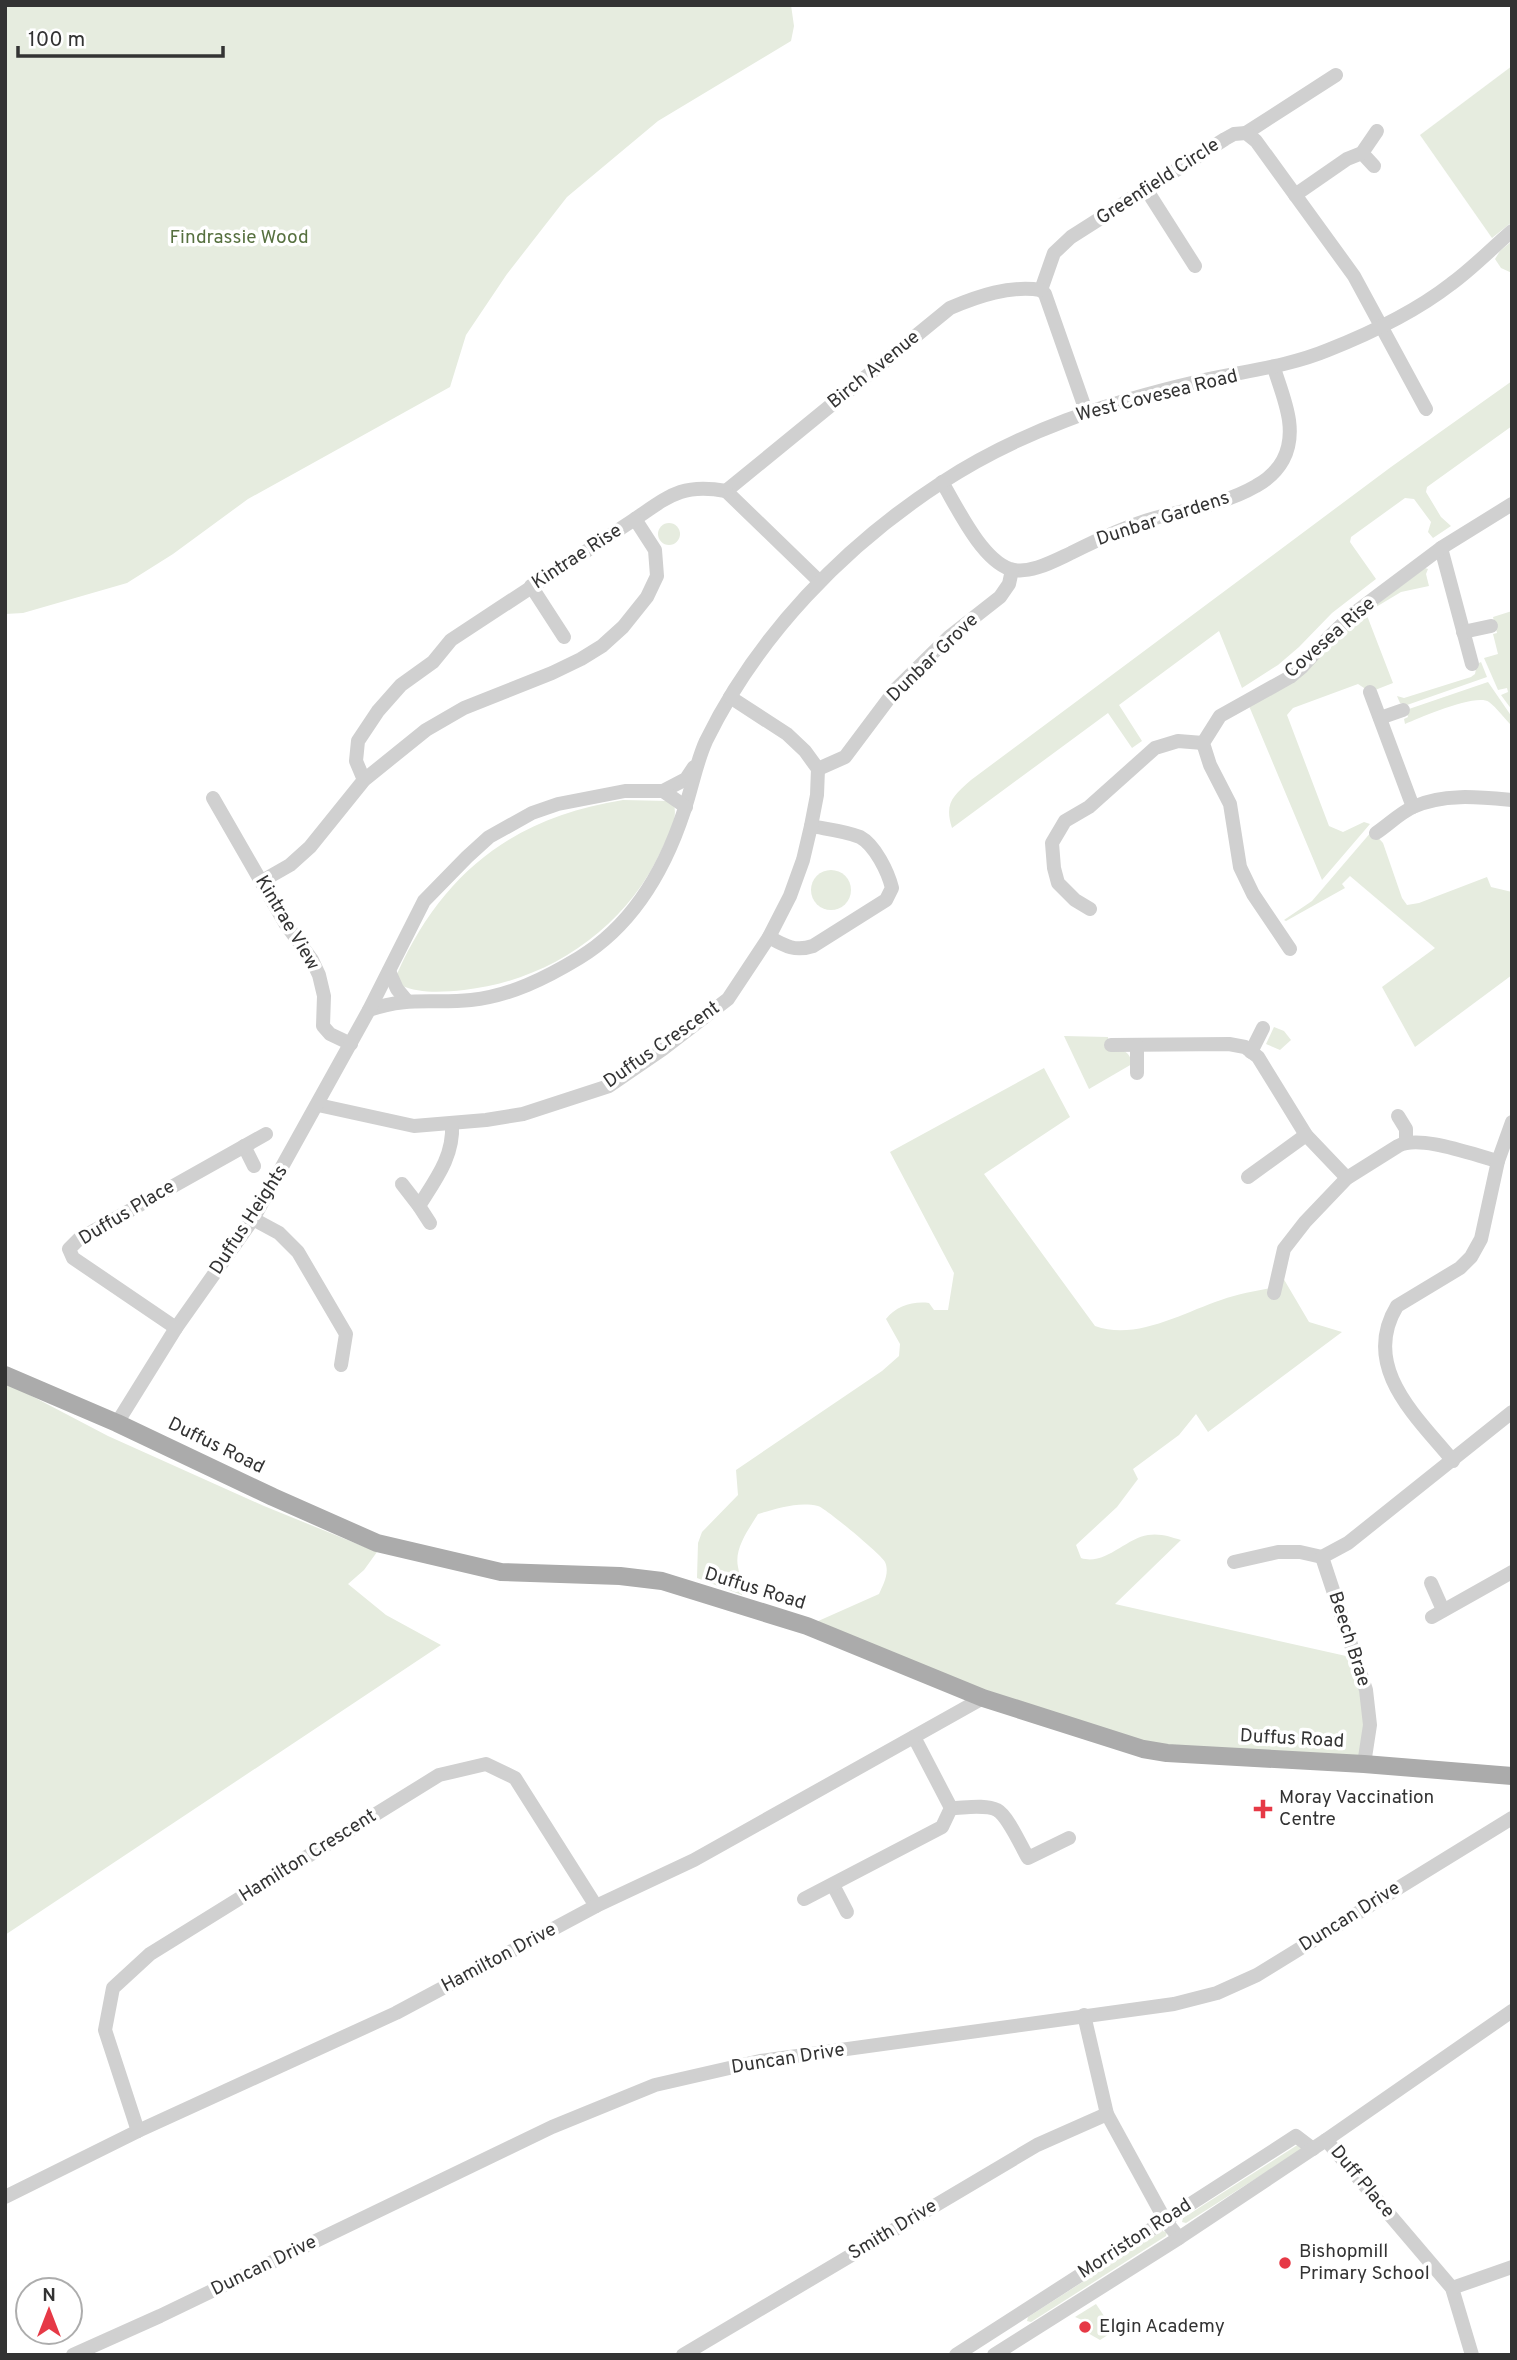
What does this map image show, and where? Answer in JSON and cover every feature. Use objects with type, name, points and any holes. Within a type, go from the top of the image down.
[{"type":"main road","name":"Duffus Road","points":[[5,1375],[117,1423],[377,1543],[500,1572],[662,1581],[807,1626],[983,1698],[1113,1740],[1167,1753],[1364,1764],[1512,1776]]},
{"type":"street","name":"Greenfield Circle","points":[[1041,290],[1054,253],[1072,237],[1225,139],[1234,134],[1246,133],[1336,75]]},
{"type":"street","points":[[1295,195],[1347,159],[1362,153],[1377,131]]},
{"type":"street","points":[[1246,133],[1256,141],[1354,276],[1426,409]]},
{"type":"street","points":[[1362,153],[1374,166]]},
{"type":"street","points":[[1146,189],[1195,266]]},
{"type":"street","name":"West Covesea Road","points":[[369,1010],[393,1002],[472,1000],[526,987],[583,955],[620,925],[648,891],[674,842],[705,743],[730,697],[759,655],[820,581],[876,531],[942,482],[984,458],[1086,411],[1203,380],[1274,368],[1327,351],[1381,326],[1451,285],[1512,230]]},
{"type":"street","name":"Birch Avenue","points":[[726,491],[950,308],[1007,290],[1041,290]]},
{"type":"street","points":[[1041,290],[1086,411]]},
{"type":"street","name":"Dunbar Gardens","points":[[1012,570],[1049,563],[1090,543],[1152,519],[1225,500],[1258,485],[1273,474],[1283,460],[1291,427],[1274,368]]},
{"type":"street","points":[[942,482],[982,546],[996,562],[1012,570]]},
{"type":"street","points":[[635,519],[672,494],[684,490],[708,488],[726,491],[820,581]]},
{"type":"street","name":"Covesea Rise","points":[[1203,743],[1220,716],[1302,667],[1353,614],[1441,548],[1512,505]]},
{"type":"street","name":"Kintrae Rise","points":[[262,881],[290,865],[310,847],[364,780],[426,730],[464,708],[581,659],[623,627],[647,597],[657,576],[655,550],[635,519],[450,640],[433,662],[401,685],[378,710],[358,741],[356,761],[364,780]]},
{"type":"street","points":[[1441,548],[1472,664]]},
{"type":"street","name":"Dunbar Grove","points":[[818,769],[845,757],[896,689],[949,637],[1000,597],[1009,584],[1012,570]]},
{"type":"street","points":[[531,586],[564,637]]},
{"type":"street","points":[[1464,632],[1491,626]]},
{"type":"street","points":[[1370,692],[1413,807]]},
{"type":"street","points":[[730,697],[787,734],[805,751],[818,769]]},
{"type":"street","points":[[1380,718],[1402,710]]},
{"type":"street","points":[[1090,909],[1075,900],[1058,883],[1052,844],[1065,821],[1089,807],[1156,748],[1178,741],[1203,743],[1210,765],[1230,804],[1240,867],[1253,894],[1290,949]]},
{"type":"street","name":"West Covesea Road","points":[[663,791],[686,779],[699,760]]},
{"type":"street","name":"Duffus Crescent","points":[[318,1105],[414,1126],[453,1124],[523,1114],[609,1086],[728,999],[769,937],[790,896],[803,860],[817,795],[818,769]]},
{"type":"street","points":[[369,1010],[424,901],[489,837],[532,814],[558,804],[625,791],[663,791],[685,807]]},
{"type":"street","points":[[1376,833],[1413,807],[1467,796],[1512,800]]},
{"type":"street","name":"Kintrae View","points":[[213,798],[285,923],[312,960],[324,996],[323,1026],[330,1034],[351,1044]]},
{"type":"street","points":[[769,937],[789,948],[801,950],[813,946],[886,900],[892,888],[889,877],[870,845],[860,837],[811,826]]},
{"type":"street","points":[[388,971],[407,1001]]},
{"type":"street","name":"Duffus Heights","points":[[117,1423],[176,1328],[253,1219],[369,1010]]},
{"type":"street","points":[[1251,1052],[1263,1028]]},
{"type":"street","points":[[1111,1045],[1229,1044],[1245,1047],[1258,1057],[1306,1135],[1347,1178]]},
{"type":"street","points":[[1137,1045],[1137,1073]]},
{"type":"street","points":[[1398,1116],[1406,1129],[1406,1142]]},
{"type":"street","points":[[1453,1461],[1400,1396],[1388,1373],[1384,1351],[1391,1316],[1398,1306],[1460,1268],[1481,1239],[1498,1161],[1508,1126],[1512,1122]]},
{"type":"street","points":[[419,1206],[448,1160],[453,1124]]},
{"type":"street","name":"Duffus Place","points":[[176,1328],[73,1258],[69,1250],[79,1239],[266,1134]]},
{"type":"street","points":[[1248,1177],[1306,1135]]},
{"type":"street","points":[[1274,1293],[1284,1249],[1305,1222],[1347,1178],[1406,1142],[1427,1143],[1498,1161]]},
{"type":"street","points":[[244,1146],[254,1166]]},
{"type":"street","points":[[402,1184],[430,1223]]},
{"type":"street","points":[[253,1219],[279,1233],[298,1252],[346,1334],[341,1365]]},
{"type":"street","points":[[1234,1562],[1278,1552],[1300,1552],[1322,1557],[1348,1543],[1512,1412]]},
{"type":"street","name":"Beech Brae","points":[[1322,1557],[1366,1690],[1370,1725],[1364,1764]]},
{"type":"street","points":[[1431,1583],[1437,1613],[1512,1572]]},
{"type":"street","name":"Hamilton Drive","points":[[5,2197],[138,2131],[396,2013],[597,1906],[694,1860],[983,1698]]},
{"type":"street","points":[[804,1899],[935,1832],[948,1819],[951,1808],[914,1737]]},
{"type":"street","name":"Hamilton Crescent","points":[[138,2131],[105,2030],[113,1988],[150,1954],[439,1775],[486,1764],[515,1778],[597,1906]]},
{"type":"street","points":[[951,1808],[988,1808],[997,1811],[1004,1817],[1028,1858],[1069,1838]]},
{"type":"street","name":"Duncan Drive","points":[[73,2355],[160,2316],[552,2127],[655,2085],[760,2061],[1174,2004],[1217,1993],[1257,1975],[1512,1818]]},
{"type":"street","points":[[833,1885],[847,1912]]},
{"type":"street","name":"Morriston Road","points":[[994,2355],[1179,2238],[1512,2011]]},
{"type":"street","points":[[1084,2015],[1107,2114],[1165,2220],[1179,2238]]},
{"type":"street","name":"Smith Drive","points":[[683,2355],[1037,2146],[1107,2114]]},
{"type":"street","name":"Morriston Road","points":[[956,2355],[1296,2136],[1313,2149]]},
{"type":"street","name":"Duff Place","points":[[1326,2140],[1452,2288],[1472,2355]]},
{"type":"street","points":[[1452,2288],[1512,2267]]},
{"type":"street","points":[[1014,2317],[1027,2334]]},
{"type":"green space","name":"Findrassie Wood","points":[[5,5],[791,5],[794,26],[791,41],[658,121],[567,197],[507,274],[466,335],[450,387],[248,499],[173,554],[127,583],[23,613],[5,614]]},
{"type":"green space","points":[[1512,66],[1512,222],[1492,238],[1420,135]]},
{"type":"green space","points":[[1512,241],[1512,273],[1501,268],[1495,259]]},
{"type":"green space","points":[[1512,381],[1512,426],[1427,487],[1426,492],[1441,517],[1451,526],[1433,538],[1428,532],[1431,522],[1414,499],[1405,498],[1351,537],[1350,542],[1376,579],[1332,613],[1278,665],[1242,688],[1219,631],[1119,705],[1142,741],[1132,748],[1108,713],[952,828],[950,806],[959,791],[971,780],[1391,467]]},
{"type":"green space","points":[[669,523],[677,526],[680,534],[677,542],[669,545],[661,542],[658,534],[661,526]]},
{"type":"green space","points":[[1425,568],[1428,569],[1426,574],[1429,586],[1401,592],[1366,613],[1393,683],[1370,692],[1358,684],[1293,708],[1287,715],[1329,826],[1343,832],[1364,822],[1370,824],[1322,880],[1249,706],[1331,639]]},
{"type":"green space","points":[[1512,611],[1512,710],[1501,695],[1508,692],[1507,688],[1498,690],[1484,658],[1498,654],[1493,634],[1497,633],[1493,617]]},
{"type":"green space","points":[[1481,662],[1487,677],[1407,705],[1400,703],[1397,696],[1404,698],[1471,677],[1475,674],[1477,664]]},
{"type":"green space","points":[[1488,682],[1512,717],[1512,726],[1492,704],[1482,700],[1448,707],[1405,724],[1404,719],[1408,717],[1406,710]]},
{"type":"green space","points":[[623,800],[669,801],[674,805],[675,817],[646,879],[605,927],[554,963],[495,985],[440,992],[415,990],[400,985],[397,974],[415,938],[436,907],[460,879],[486,856],[515,836],[548,820],[584,808]]},
{"type":"green space","points":[[1372,831],[1383,843],[1402,898],[1407,905],[1487,877],[1491,887],[1512,892],[1512,975],[1415,1047],[1382,987],[1435,948],[1350,876],[1342,884],[1345,888],[1284,920],[1312,901]]},
{"type":"green space","points":[[831,870],[839,871],[845,876],[850,882],[850,898],[845,904],[839,909],[831,910],[823,909],[817,904],[812,898],[811,890],[812,882],[817,876],[823,871]]},
{"type":"green space","points":[[1274,1027],[1284,1031],[1291,1040],[1280,1050],[1266,1044]]},
{"type":"green space","points":[[1064,1036],[1108,1037],[1108,1048],[1124,1051],[1132,1064],[1089,1089]]},
{"type":"green space","points":[[1044,1068],[1070,1117],[984,1174],[1095,1326],[1126,1330],[1159,1324],[1228,1298],[1275,1287],[1279,1271],[1309,1322],[1342,1332],[1208,1432],[1196,1414],[1179,1435],[1133,1469],[1138,1479],[1117,1507],[1076,1545],[1081,1558],[1107,1555],[1148,1535],[1181,1540],[1115,1604],[1355,1658],[1366,1690],[1364,1764],[1143,1749],[807,1626],[879,1594],[886,1575],[882,1558],[818,1506],[795,1505],[758,1514],[738,1553],[742,1595],[697,1578],[698,1543],[702,1532],[738,1495],[736,1470],[882,1371],[899,1356],[900,1344],[886,1319],[895,1311],[905,1305],[923,1303],[929,1303],[934,1310],[948,1310],[954,1273],[890,1152]]},
{"type":"green space","points":[[5,1382],[108,1436],[264,1506],[377,1552],[364,1570],[348,1584],[386,1615],[441,1645],[5,1935]]},
{"type":"green space","points":[[1299,2144],[1302,2149],[1186,2223],[1182,2222],[1183,2218]]},
{"type":"green space","points":[[1162,2231],[1167,2232],[1166,2236],[1031,2322],[1027,2321],[1028,2317]]},
{"type":"green space","points":[[1096,2304],[1108,2322],[1103,2325],[1105,2329],[1110,2327],[1114,2331],[1100,2340],[1086,2332],[1089,2323],[1075,2317]]},
{"type":"place","name":"Moray Vaccination Centre","points":[[1263,1809]]},
{"type":"place","name":"Bishopmill Primary School","points":[[1285,2263]]},
{"type":"place","name":"Elgin Academy","points":[[1085,2327]]}]
